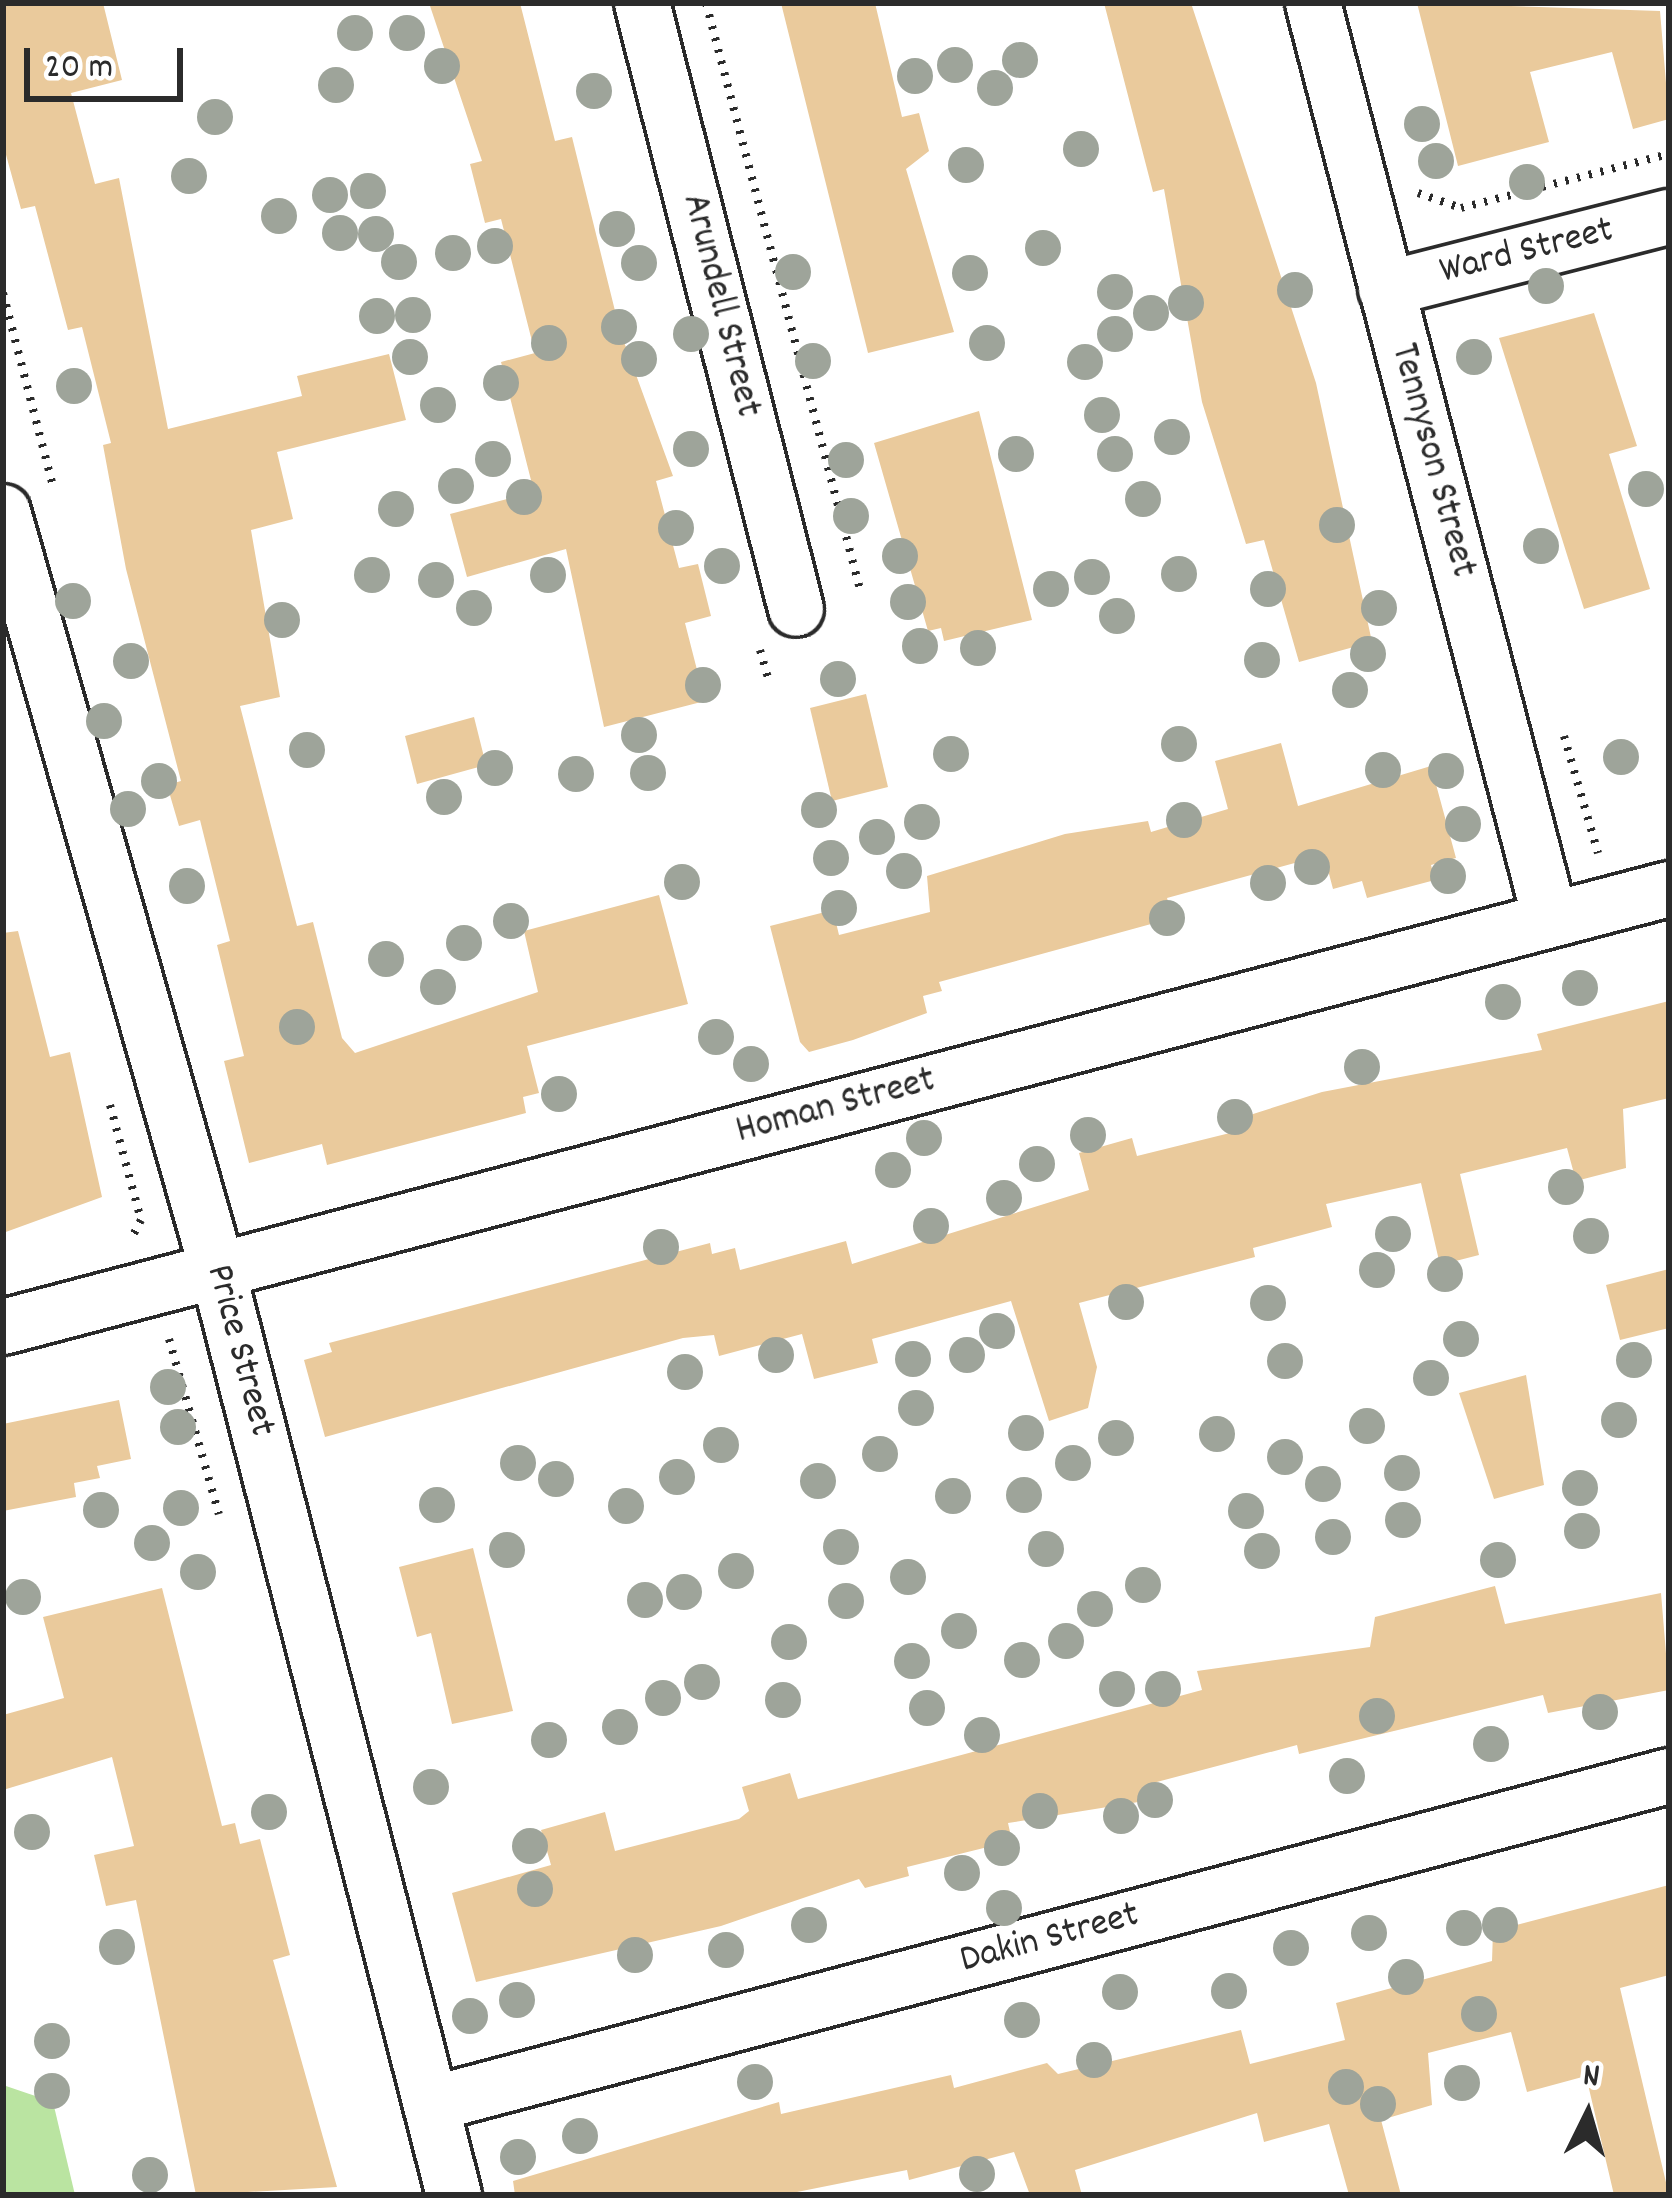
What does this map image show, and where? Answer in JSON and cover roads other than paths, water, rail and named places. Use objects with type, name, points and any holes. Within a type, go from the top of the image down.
[{"type":"street","name":"Arundell Street","points":[[642,3],[796,609]]},
{"type":"street","name":"Tennyson Street","points":[[1313,3],[1550,918]]},
{"type":"street","name":"Ward Street","points":[[1386,289],[1669,217]]},
{"type":"street","name":"Price Street","points":[[3,512],[218,1272],[454,2195]]},
{"type":"street","name":"Homan Street","points":[[3,1328],[1669,889]]},
{"type":"street","name":"Dakin Street","points":[[432,2104],[1669,1776]]}]
